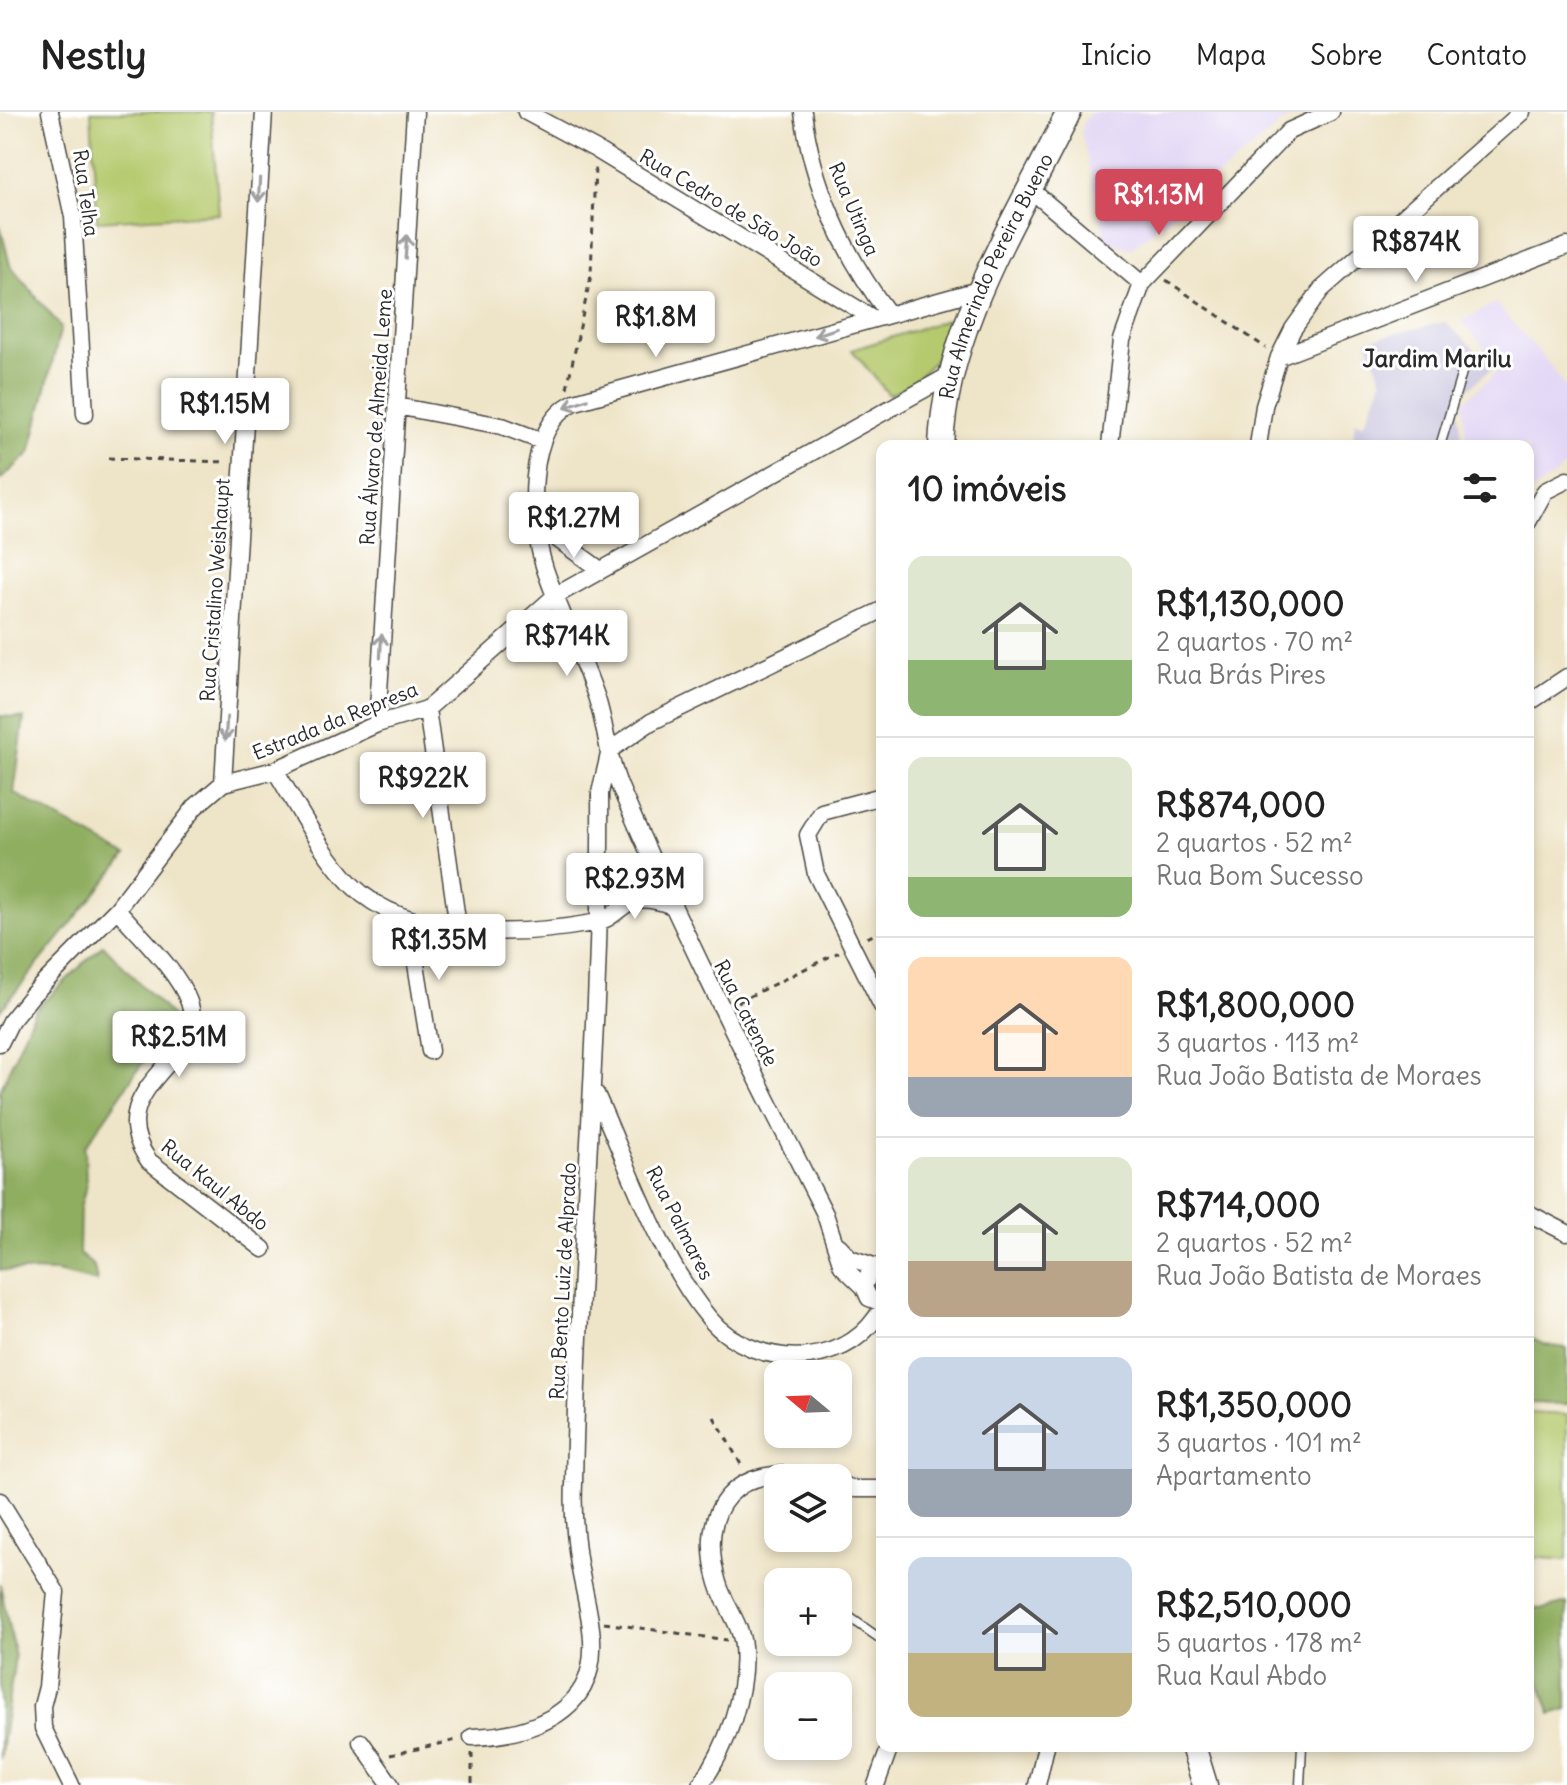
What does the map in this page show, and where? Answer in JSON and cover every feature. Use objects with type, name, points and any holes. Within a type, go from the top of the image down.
[{"type":"main road","name":"Rua Almerindo Pereira Bueno","points":[[942,440],[948,376],[963,327],[1069,112]]},
{"type":"main road","points":[[1195,1752],[1205,1785]]},
{"type":"street","name":"Rua Telha","points":[[50,112],[73,217],[85,414]]},
{"type":"street","name":"Rua Cristalino Weishaupt","points":[[223,783],[264,112]]},
{"type":"street","name":"Rua Álvaro de Almeida Leme","points":[[377,724],[415,112]]},
{"type":"street","name":"Rua Cedro de São João","points":[[526,112],[880,315]]},
{"type":"street","name":"Rua Utinga","points":[[803,112],[816,177],[880,315]]},
{"type":"street","points":[[1111,440],[1122,340],[1148,278],[1239,179],[1289,131],[1331,112]]},
{"type":"street","points":[[1259,440],[1264,406],[1279,357],[1304,312],[1339,271],[1522,112]]},
{"type":"street","points":[[1031,190],[1148,278]]},
{"type":"street","points":[[1279,357],[1567,246]]},
{"type":"street","points":[[396,406],[502,426],[542,441],[563,408],[880,315],[982,289]]},
{"type":"street","name":"Estrada da Represa","points":[[0,1043],[11,1021],[32,995],[117,909],[195,807],[223,783],[275,770],[377,724],[427,709],[555,596],[948,376]]},
{"type":"street","name":"Rua Catende","points":[[542,441],[536,472],[538,525],[544,565],[595,692],[618,784],[670,905],[839,1246],[842,1266],[864,1287]]},
{"type":"street","points":[[1534,511],[1545,491],[1567,480]]},
{"type":"street","points":[[538,525],[599,569]]},
{"type":"street","points":[[610,750],[651,722],[876,613]]},
{"type":"street","points":[[1534,699],[1567,677]]},
{"type":"street","points":[[427,709],[458,927]]},
{"type":"street","name":"Rua Bento Luiz de Alprado","points":[[472,1737],[506,1734],[539,1724],[559,1713],[583,1686],[592,1659],[577,1550],[574,1491],[594,1090],[600,793],[610,750]]},
{"type":"street","points":[[275,770],[339,870],[373,903],[409,920],[458,927],[531,931],[598,922],[626,902],[643,899],[670,905]]},
{"type":"street","points":[[876,798],[822,812],[808,835],[816,874],[876,994]]},
{"type":"street","name":"Rua Kaul Abdo","points":[[117,909],[179,984],[190,1004],[192,1021],[185,1039],[144,1093],[133,1129],[137,1144],[149,1161],[263,1249]]},
{"type":"street","points":[[409,920],[430,1051]]},
{"type":"street","name":"Rua Palmares","points":[[594,1090],[670,1256],[711,1321],[737,1341],[762,1353],[781,1356],[820,1355],[854,1340],[876,1317]]},
{"type":"street","points":[[1534,1216],[1567,1233]]},
{"type":"street","points":[[839,1246],[850,1258],[876,1266]]},
{"type":"street","points":[[864,1287],[869,1273],[876,1270]]},
{"type":"street","name":"Rua Palmares","points":[[864,1287],[869,1298],[876,1302]]},
{"type":"street","points":[[700,1785],[716,1758],[733,1715],[743,1671],[743,1642],[713,1565],[713,1533],[730,1492],[749,1478],[764,1476]]},
{"type":"street","points":[[852,1488],[876,1489]]},
{"type":"street","points":[[0,1501],[56,1592],[47,1687],[42,1706],[43,1728],[71,1785]]},
{"type":"street","points":[[361,1742],[391,1785]]},
{"type":"street","points":[[876,1785],[888,1752]]},
{"type":"street","points":[[1037,1785],[1045,1752]]},
{"type":"lane","points":[[1442,440],[1463,369]]},
{"type":"lane","points":[[852,1619],[876,1636]]},
{"type":"lane","points":[[1300,1785],[1302,1752]]},
{"type":"path","points":[[563,408],[591,275],[595,149]]},
{"type":"path","points":[[1148,278],[1279,357]]},
{"type":"path","points":[[108,458],[243,462]]},
{"type":"path","points":[[722,1010],[876,934]]},
{"type":"path","points":[[714,1417],[749,1478]]},
{"type":"path","points":[[588,1621],[743,1642]]},
{"type":"path","points":[[373,1759],[472,1737],[472,1785]]},
{"type":"shaded area","points":[[1093,112],[1295,112],[1131,249],[1106,240],[1081,132],[1085,119]]},
{"type":"shaded area","points":[[1495,303],[1552,367],[1567,390],[1567,466],[1534,490],[1534,440],[1466,440],[1463,402],[1501,368],[1462,321]]},
{"type":"shaded area","points":[[1445,322],[1494,367],[1464,392],[1458,404],[1462,440],[1353,440],[1355,422],[1365,423],[1382,380],[1367,340]]},
{"type":"green space","points":[[91,112],[211,112],[219,214],[97,221]]},
{"type":"green space","points":[[0,225],[10,265],[61,327],[30,453],[0,480]]},
{"type":"green space","points":[[958,316],[946,341],[923,373],[889,395],[852,350]]},
{"type":"green space","points":[[0,716],[24,718],[14,793],[126,856],[0,1011]]},
{"type":"green space","points":[[103,945],[173,1018],[85,1147],[86,1186],[80,1208],[79,1254],[94,1266],[97,1282],[57,1272],[0,1270],[0,1091],[34,1011]]},
{"type":"green space","points":[[1534,1340],[1567,1348],[1567,1404],[1534,1403]]},
{"type":"green space","points":[[1534,1413],[1567,1415],[1567,1560],[1534,1557]]},
{"type":"green space","points":[[0,1584],[15,1657],[0,1759]]},
{"type":"green space","points":[[1567,1603],[1567,1709],[1551,1714],[1534,1665],[1534,1608]]},
{"type":"district","name":"Jardim Marilu","points":[[1437,359]]}]
